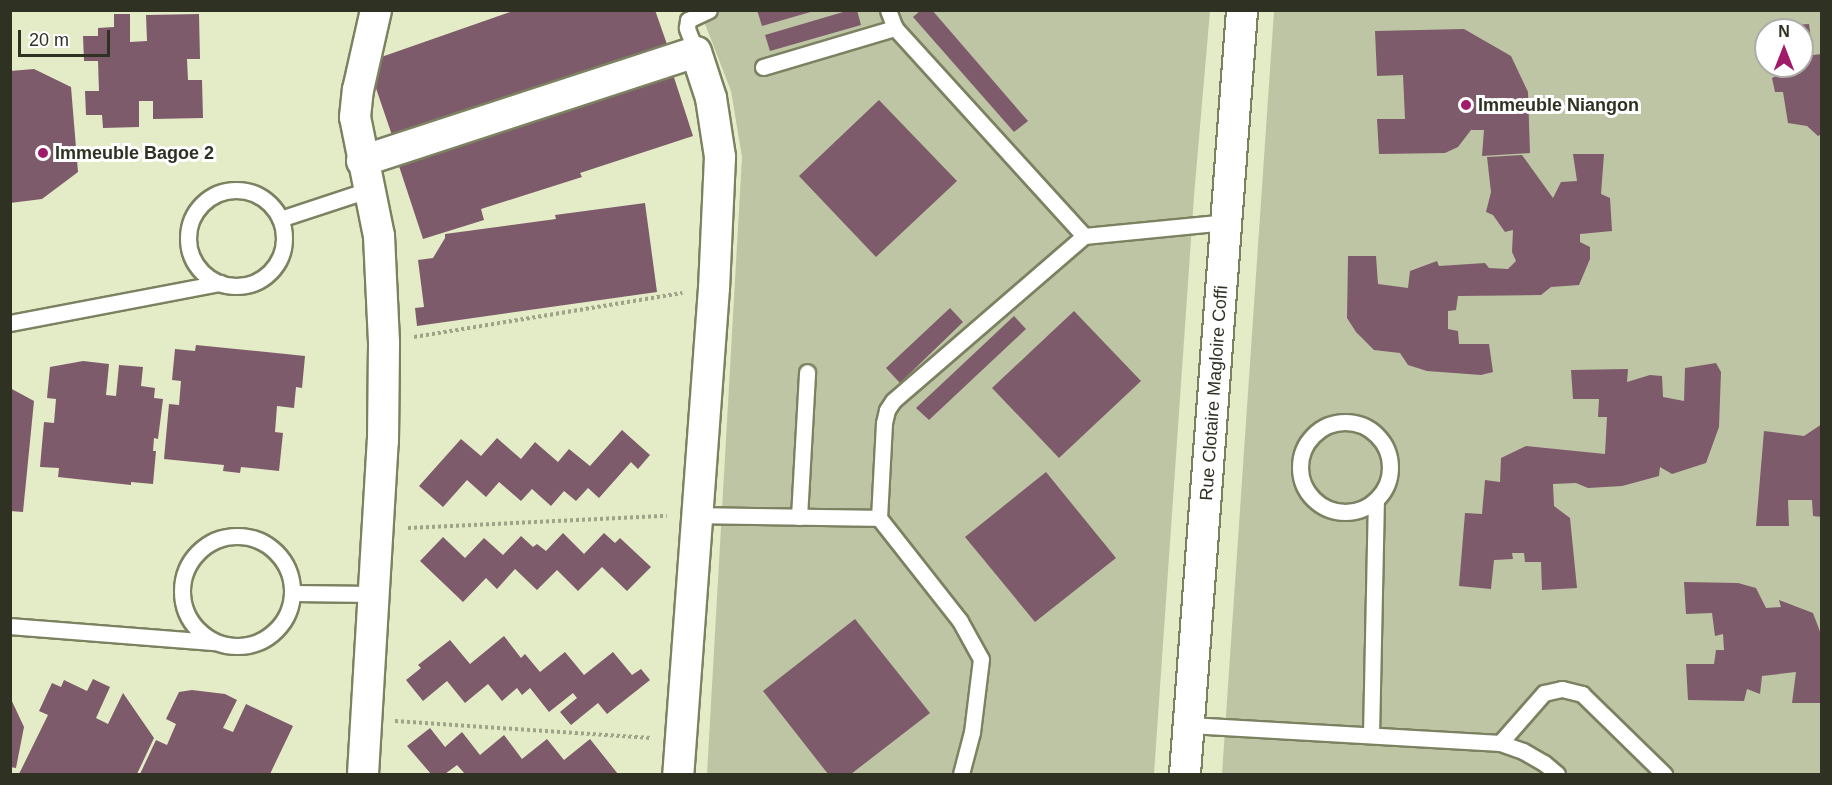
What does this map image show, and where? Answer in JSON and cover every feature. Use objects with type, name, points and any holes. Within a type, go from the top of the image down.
[{"type":"street","points":[[363,774],[378,529],[384,342],[379,236],[362,161],[355,117],[358,90],[376,10]]},
{"type":"street","name":"Rue Clotaire Magloire Coffi","points":[[1185,774],[1228,222],[1242,10]]},
{"type":"street","points":[[362,161],[696,52],[711,98],[720,157],[714,288],[678,774]]},
{"type":"lane","points":[[696,52],[687,28],[688,20],[709,10]]},
{"type":"lane","points":[[888,10],[895,28],[1084,236]]},
{"type":"lane","points":[[763,67],[895,28]]},
{"type":"lane","points":[[234,190],[253,193],[269,203],[280,219],[284,237],[281,255],[271,271],[256,282],[237,286],[220,283],[202,274],[191,258],[187,240],[190,222],[200,205],[216,195],[234,190]]},
{"type":"lane","points":[[280,219],[368,190]]},
{"type":"lane","points":[[961,774],[972,732],[981,659],[960,621],[879,518],[884,423],[887,410],[893,401],[1084,236],[1228,222]]},
{"type":"lane","points":[[10,323],[220,283]]},
{"type":"lane","points":[[800,517],[807,372]]},
{"type":"lane","points":[[1371,735],[1376,500],[1386,486],[1390,468],[1388,451],[1378,436],[1364,425],[1346,422],[1329,424],[1314,434],[1303,448],[1299,465],[1302,483],[1311,498],[1326,508],[1343,512],[1361,509],[1376,500]]},
{"type":"lane","points":[[696,515],[879,518]]},
{"type":"lane","points":[[10,626],[214,642],[235,646],[257,643],[275,631],[288,614],[293,593],[290,572],[278,554],[261,541],[239,536],[218,539],[200,551],[187,568],[182,589],[185,610],[197,628],[214,642]]},
{"type":"lane","points":[[293,593],[374,594]]},
{"type":"lane","points":[[1500,743],[1544,693],[1562,689],[1582,694],[1664,774]]},
{"type":"lane","points":[[1189,725],[1500,743],[1523,751],[1544,763],[1557,774]]},
{"type":"path","points":[[384,342],[714,288]]},
{"type":"path","points":[[378,529],[696,515]]},
{"type":"path","points":[[367,720],[681,740]]},
{"type":"green space","points":[[700,11],[1210,11],[1194,196],[1154,774],[707,774],[742,157],[731,91]]},
{"type":"green space","points":[[1274,11],[1821,11],[1821,774],[1222,774]]},
{"type":"building","points":[[516,10],[655,10],[669,50],[395,144],[367,62]]},
{"type":"building","points":[[757,10],[814,10],[814,11],[762,26]]},
{"type":"building","points":[[850,10],[857,10],[861,25],[770,51],[765,35]]},
{"type":"building","points":[[921,10],[932,10],[1028,121],[1014,132],[913,17]]},
{"type":"building","points":[[114,14],[130,14],[130,42],[147,41],[146,15],[199,14],[200,59],[187,59],[188,80],[202,80],[203,118],[153,119],[153,101],[139,101],[139,127],[103,128],[102,115],[86,115],[85,91],[99,91],[98,61],[84,61],[83,36],[98,36],[98,28],[114,27]]},
{"type":"building","name":"Immeuble Niangon","points":[[1464,29],[1511,56],[1528,92],[1530,153],[1482,156],[1484,130],[1471,130],[1458,147],[1445,153],[1379,154],[1377,119],[1405,119],[1403,75],[1377,76],[1375,31]]},
{"type":"building","points":[[1822,54],[1822,134],[1818,136],[1807,126],[1788,123],[1783,92],[1775,92],[1772,78],[1814,78],[1814,55]]},
{"type":"building","points":[[670,65],[693,136],[580,173],[582,177],[481,209],[484,220],[423,239],[395,154]]},
{"type":"building","name":"Immeuble Bagoe 2","points":[[34,69],[71,87],[78,172],[42,199],[10,203],[10,71]]},
{"type":"building","points":[[879,100],[957,181],[876,257],[799,176]]},
{"type":"building","points":[[1573,154],[1604,154],[1601,194],[1610,198],[1612,231],[1580,234],[1580,242],[1590,247],[1590,259],[1579,285],[1551,287],[1541,295],[1458,296],[1456,310],[1448,311],[1448,329],[1458,331],[1459,344],[1489,344],[1493,372],[1481,375],[1427,371],[1408,365],[1400,353],[1374,350],[1356,332],[1347,318],[1348,256],[1376,256],[1378,284],[1408,288],[1410,271],[1437,261],[1439,266],[1485,263],[1489,268],[1508,269],[1516,261],[1512,252],[1513,230],[1505,232],[1493,215],[1486,212],[1491,192],[1487,157],[1522,155],[1553,198],[1561,182],[1577,181]]},
{"type":"building","points":[[645,203],[657,292],[417,326],[415,308],[424,307],[418,260],[433,258],[445,234],[556,219],[555,215]]},
{"type":"building","points":[[950,308],[963,322],[900,383],[886,368]]},
{"type":"building","points":[[1074,311],[1141,381],[1059,458],[992,388]]},
{"type":"building","points":[[1014,316],[1026,329],[929,420],[916,408]]},
{"type":"building","points":[[196,345],[305,356],[302,388],[296,387],[294,408],[277,406],[275,432],[283,433],[279,471],[241,467],[240,473],[223,471],[224,465],[164,459],[169,404],[179,405],[181,381],[172,380],[175,349],[195,351]]},
{"type":"building","points":[[83,361],[109,364],[106,395],[116,396],[119,365],[143,367],[141,386],[155,388],[154,398],[163,399],[158,439],[154,438],[153,451],[156,451],[153,484],[131,482],[131,485],[58,477],[59,468],[40,467],[44,422],[54,423],[56,399],[47,398],[50,367]]},
{"type":"building","points":[[1716,363],[1721,372],[1719,427],[1706,463],[1672,474],[1660,467],[1659,476],[1622,486],[1588,488],[1576,483],[1553,484],[1554,506],[1570,518],[1577,588],[1542,590],[1541,562],[1525,562],[1524,553],[1512,553],[1513,559],[1494,560],[1491,589],[1459,586],[1465,513],[1482,514],[1485,480],[1500,482],[1501,458],[1526,446],[1605,454],[1607,417],[1598,417],[1599,399],[1573,399],[1571,370],[1628,369],[1627,382],[1650,375],[1662,376],[1663,397],[1684,401],[1685,368]]},
{"type":"building","points":[[10,388],[34,401],[23,512],[10,511]]},
{"type":"building","points":[[1822,424],[1822,517],[1813,516],[1812,500],[1788,500],[1789,526],[1756,526],[1764,431],[1804,436]]},
{"type":"building","points":[[622,430],[650,455],[638,469],[631,462],[599,498],[588,488],[576,501],[564,491],[551,506],[532,489],[521,501],[499,482],[486,497],[467,480],[443,507],[419,486],[461,439],[481,456],[497,438],[521,459],[535,442],[558,462],[569,449],[590,466]]},
{"type":"building","points":[[1046,472],[1116,558],[1035,622],[965,537]]},
{"type":"building","points":[[563,533],[584,554],[604,533],[615,543],[620,538],[651,567],[627,591],[602,567],[578,591],[557,570],[537,590],[515,569],[497,589],[486,578],[463,602],[420,561],[443,537],[465,558],[484,538],[503,555],[521,536],[533,547],[537,544],[546,551]]},
{"type":"building","points":[[1684,582],[1738,583],[1756,588],[1766,608],[1781,607],[1779,600],[1813,613],[1822,637],[1822,703],[1792,703],[1796,672],[1762,676],[1760,694],[1747,689],[1744,701],[1688,700],[1686,664],[1714,664],[1716,650],[1724,650],[1723,634],[1715,636],[1712,613],[1686,614]]},
{"type":"building","points":[[855,619],[930,713],[851,774],[828,774],[763,691]]},
{"type":"building","points":[[504,636],[521,658],[525,654],[540,672],[565,652],[584,675],[613,652],[632,675],[641,669],[650,680],[607,714],[598,703],[571,725],[560,712],[577,698],[573,693],[549,712],[530,688],[522,695],[517,688],[502,701],[488,684],[465,703],[447,681],[423,701],[406,680],[421,668],[418,665],[450,640],[470,664]]},
{"type":"building","points":[[93,679],[110,687],[96,718],[108,724],[123,693],[154,738],[137,774],[19,774],[48,715],[39,711],[52,683],[61,687],[64,680],[87,691]]},
{"type":"building","points":[[192,690],[225,694],[237,700],[223,728],[233,732],[246,704],[293,726],[270,774],[140,774],[156,740],[167,745],[176,724],[166,719],[179,692]]},
{"type":"building","points":[[10,697],[24,727],[16,768],[10,767]]},
{"type":"building","points":[[430,728],[445,747],[462,732],[480,755],[504,735],[522,759],[547,739],[564,760],[590,739],[618,774],[465,774],[457,765],[445,774],[431,774],[407,746]]},
{"type":"place","name":"Immeuble Niangon","points":[[1466,105]]},
{"type":"place","name":"Immeuble Bagoe 2","points":[[43,153]]}]
